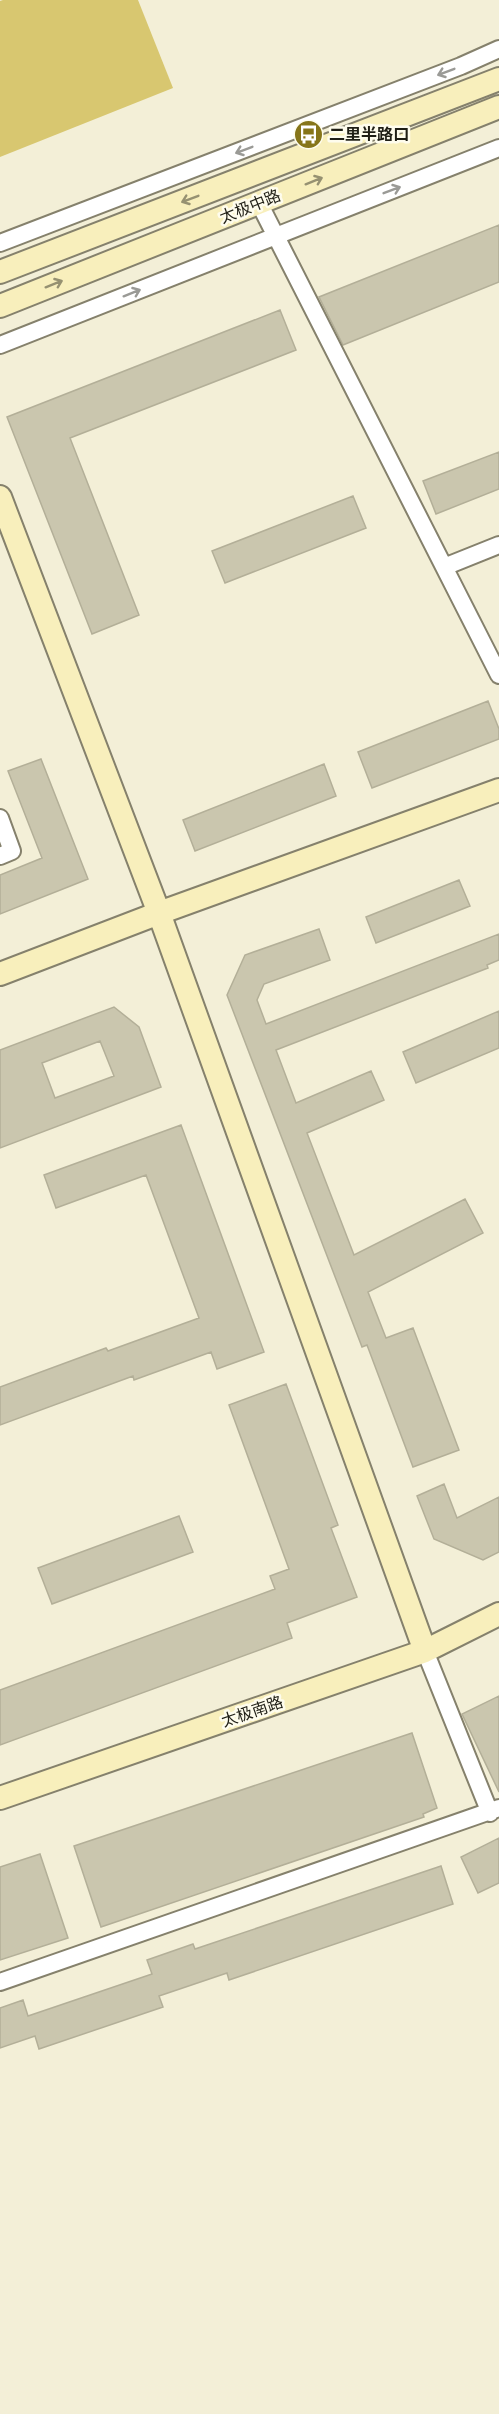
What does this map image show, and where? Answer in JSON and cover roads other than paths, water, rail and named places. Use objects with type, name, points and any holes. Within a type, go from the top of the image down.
[{"type":"street","points":[[0,243],[461,66],[499,49]]},
{"type":"street","name":"太极中路","points":[[0,272],[499,79]]},
{"type":"street","name":"太极中路","points":[[0,306],[499,107]]},
{"type":"street","points":[[0,345],[499,148]]},
{"type":"street","points":[[259,203],[499,675]]},
{"type":"street","points":[[0,497],[159,912],[425,1651],[495,1811],[0,1982]]},
{"type":"street","points":[[444,567],[499,545]]},
{"type":"street","points":[[0,974],[159,912],[499,790]]},
{"type":"street","points":[[0,818],[12,851],[0,856]]},
{"type":"street","name":"太极南路","points":[[0,1798],[425,1651],[499,1614]]},
{"type":"place","name":"二里半路口","points":[[308,134]]}]
